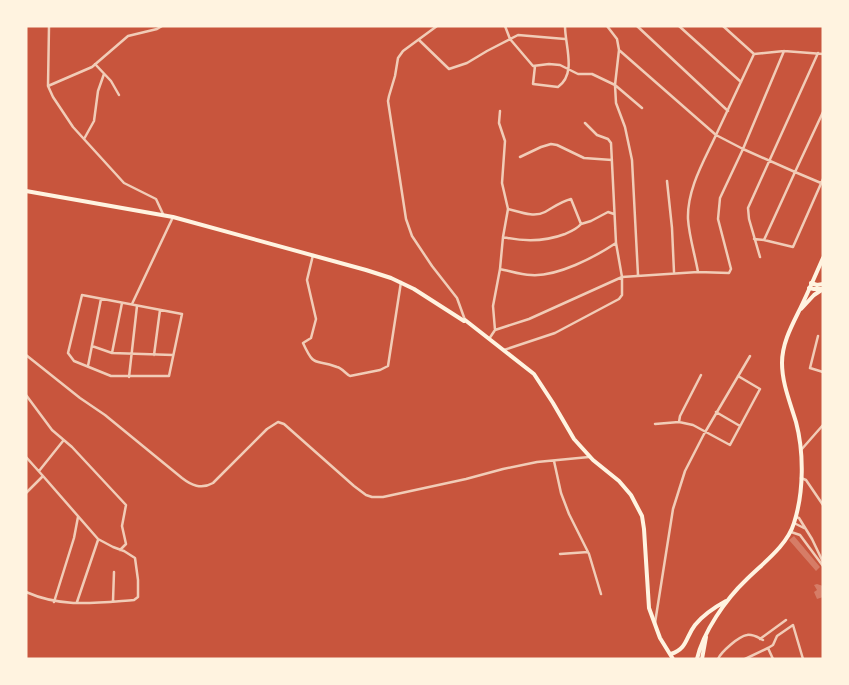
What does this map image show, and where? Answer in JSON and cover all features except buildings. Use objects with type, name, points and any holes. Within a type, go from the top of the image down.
[{"type":"main road","points":[[26,191],[173,217],[366,270],[414,288],[465,320],[534,374],[554,403],[574,439],[590,456],[619,481],[631,495],[642,516],[650,608],[660,638],[673,659]]},
{"type":"main road","points":[[702,659],[706,638],[716,616],[744,582],[776,550],[791,532],[794,523],[801,478],[800,450],[793,413],[783,380],[782,362],[785,344],[823,258]]},
{"type":"main road","points":[[811,283],[823,284]]},
{"type":"main road","points":[[809,288],[823,289]]},
{"type":"main road","points":[[798,313],[810,299],[823,289]]},
{"type":"main road","points":[[671,654],[684,647],[695,626],[704,616],[728,600]]},
{"type":"main road","points":[[697,659],[701,643],[706,638]]},
{"type":"street","points":[[49,26],[48,86],[53,97],[73,128],[84,140],[124,183],[156,199],[163,216]]},
{"type":"street","points":[[48,86],[61,82],[95,64],[128,36],[162,26]]},
{"type":"street","points":[[437,26],[398,58],[388,101],[406,219],[412,236],[457,298],[465,320]]},
{"type":"street","points":[[505,26],[510,39],[529,64],[535,66],[560,65],[578,74],[592,74],[615,85],[642,108]]},
{"type":"street","points":[[535,66],[533,84],[558,87],[567,78],[569,69],[564,26]]},
{"type":"street","points":[[607,26],[617,39],[619,50],[615,85],[616,103],[625,127],[632,160],[638,275]]},
{"type":"street","points":[[637,26],[728,110]]},
{"type":"street","points":[[679,26],[741,82]]},
{"type":"street","points":[[723,26],[754,54],[784,51],[823,54]]},
{"type":"street","points":[[419,40],[450,69],[467,63],[487,50],[510,39],[524,35],[565,39]]},
{"type":"street","points":[[619,50],[716,135],[795,172],[822,181],[793,247],[754,239]]},
{"type":"street","points":[[489,339],[495,330],[535,316],[622,277],[674,272],[729,273],[731,269],[718,219],[720,198],[743,149],[784,51]]},
{"type":"street","points":[[760,256],[748,219],[748,208],[818,53]]},
{"type":"street","points":[[698,272],[688,220],[688,206],[695,181],[754,54]]},
{"type":"street","points":[[95,64],[111,81],[119,95]]},
{"type":"street","points":[[84,140],[94,121],[98,91],[104,74]]},
{"type":"street","points":[[495,330],[493,306],[508,209],[502,183],[505,141],[499,123],[500,111]]},
{"type":"street","points":[[764,240],[823,112]]},
{"type":"street","points":[[503,350],[555,333],[619,299],[622,295],[622,277],[616,244],[611,143],[608,139],[597,135],[585,123]]},
{"type":"street","points":[[520,157],[541,146],[551,144],[584,158],[612,160]]},
{"type":"street","points":[[667,181],[674,272]]},
{"type":"street","points":[[508,209],[522,213],[537,214],[544,212],[561,201],[571,199],[581,224]]},
{"type":"street","points":[[503,237],[524,241],[545,240],[578,228],[581,224],[591,222],[608,212],[614,214]]},
{"type":"street","points":[[132,304],[173,217]]},
{"type":"street","points":[[500,269],[530,275],[542,275],[574,265],[616,244]]},
{"type":"street","points":[[312,255],[307,280],[316,319],[311,338],[303,343],[310,357],[316,362],[338,367],[350,376],[380,370],[388,366],[401,282]]},
{"type":"street","points":[[82,295],[122,303],[182,314],[170,376],[112,376],[74,361],[68,353],[82,295]]},
{"type":"street","points":[[88,366],[101,299]]},
{"type":"street","points":[[112,353],[122,303]]},
{"type":"street","points":[[128,377],[137,306]]},
{"type":"street","points":[[154,355],[160,310]]},
{"type":"street","points":[[818,336],[810,368],[823,372]]},
{"type":"street","points":[[92,346],[112,353],[173,355]]},
{"type":"street","points":[[26,355],[106,416],[190,484],[197,486],[213,483],[267,429],[278,422],[284,424],[296,434],[354,486],[372,497],[383,497],[503,469],[590,456]]},
{"type":"street","points":[[655,625],[673,509],[685,470],[716,412],[750,356]]},
{"type":"street","points":[[679,422],[680,416],[701,375]]},
{"type":"street","points":[[655,424],[686,422],[706,430],[730,445],[760,389],[738,376]]},
{"type":"street","points":[[26,395],[52,430],[72,447],[126,506],[122,526],[126,544],[120,550]]},
{"type":"street","points":[[716,412],[740,426]]},
{"type":"street","points":[[800,450],[823,425]]},
{"type":"street","points":[[40,471],[63,441]]},
{"type":"street","points":[[26,457],[98,539],[124,551],[136,560],[138,597],[134,600],[62,603],[26,592]]},
{"type":"street","points":[[554,461],[561,493],[588,552],[601,594]]},
{"type":"street","points":[[26,493],[43,476]]},
{"type":"street","points":[[801,478],[806,480],[823,505]]},
{"type":"street","points":[[796,516],[800,518],[823,564]]},
{"type":"street","points":[[54,602],[74,538],[78,517]]},
{"type":"street","points":[[794,523],[807,531]]},
{"type":"street","points":[[791,532],[800,535],[823,564]]},
{"type":"street","points":[[77,602],[98,539]]},
{"type":"street","points":[[560,554],[588,552]]},
{"type":"street","points":[[114,572],[114,601]]},
{"type":"street","points":[[718,659],[720,654],[742,636],[752,635],[762,640],[786,620]]},
{"type":"street","points":[[745,659],[773,645],[777,636],[793,625],[803,659]]},
{"type":"street","points":[[768,648],[773,659]]}]
